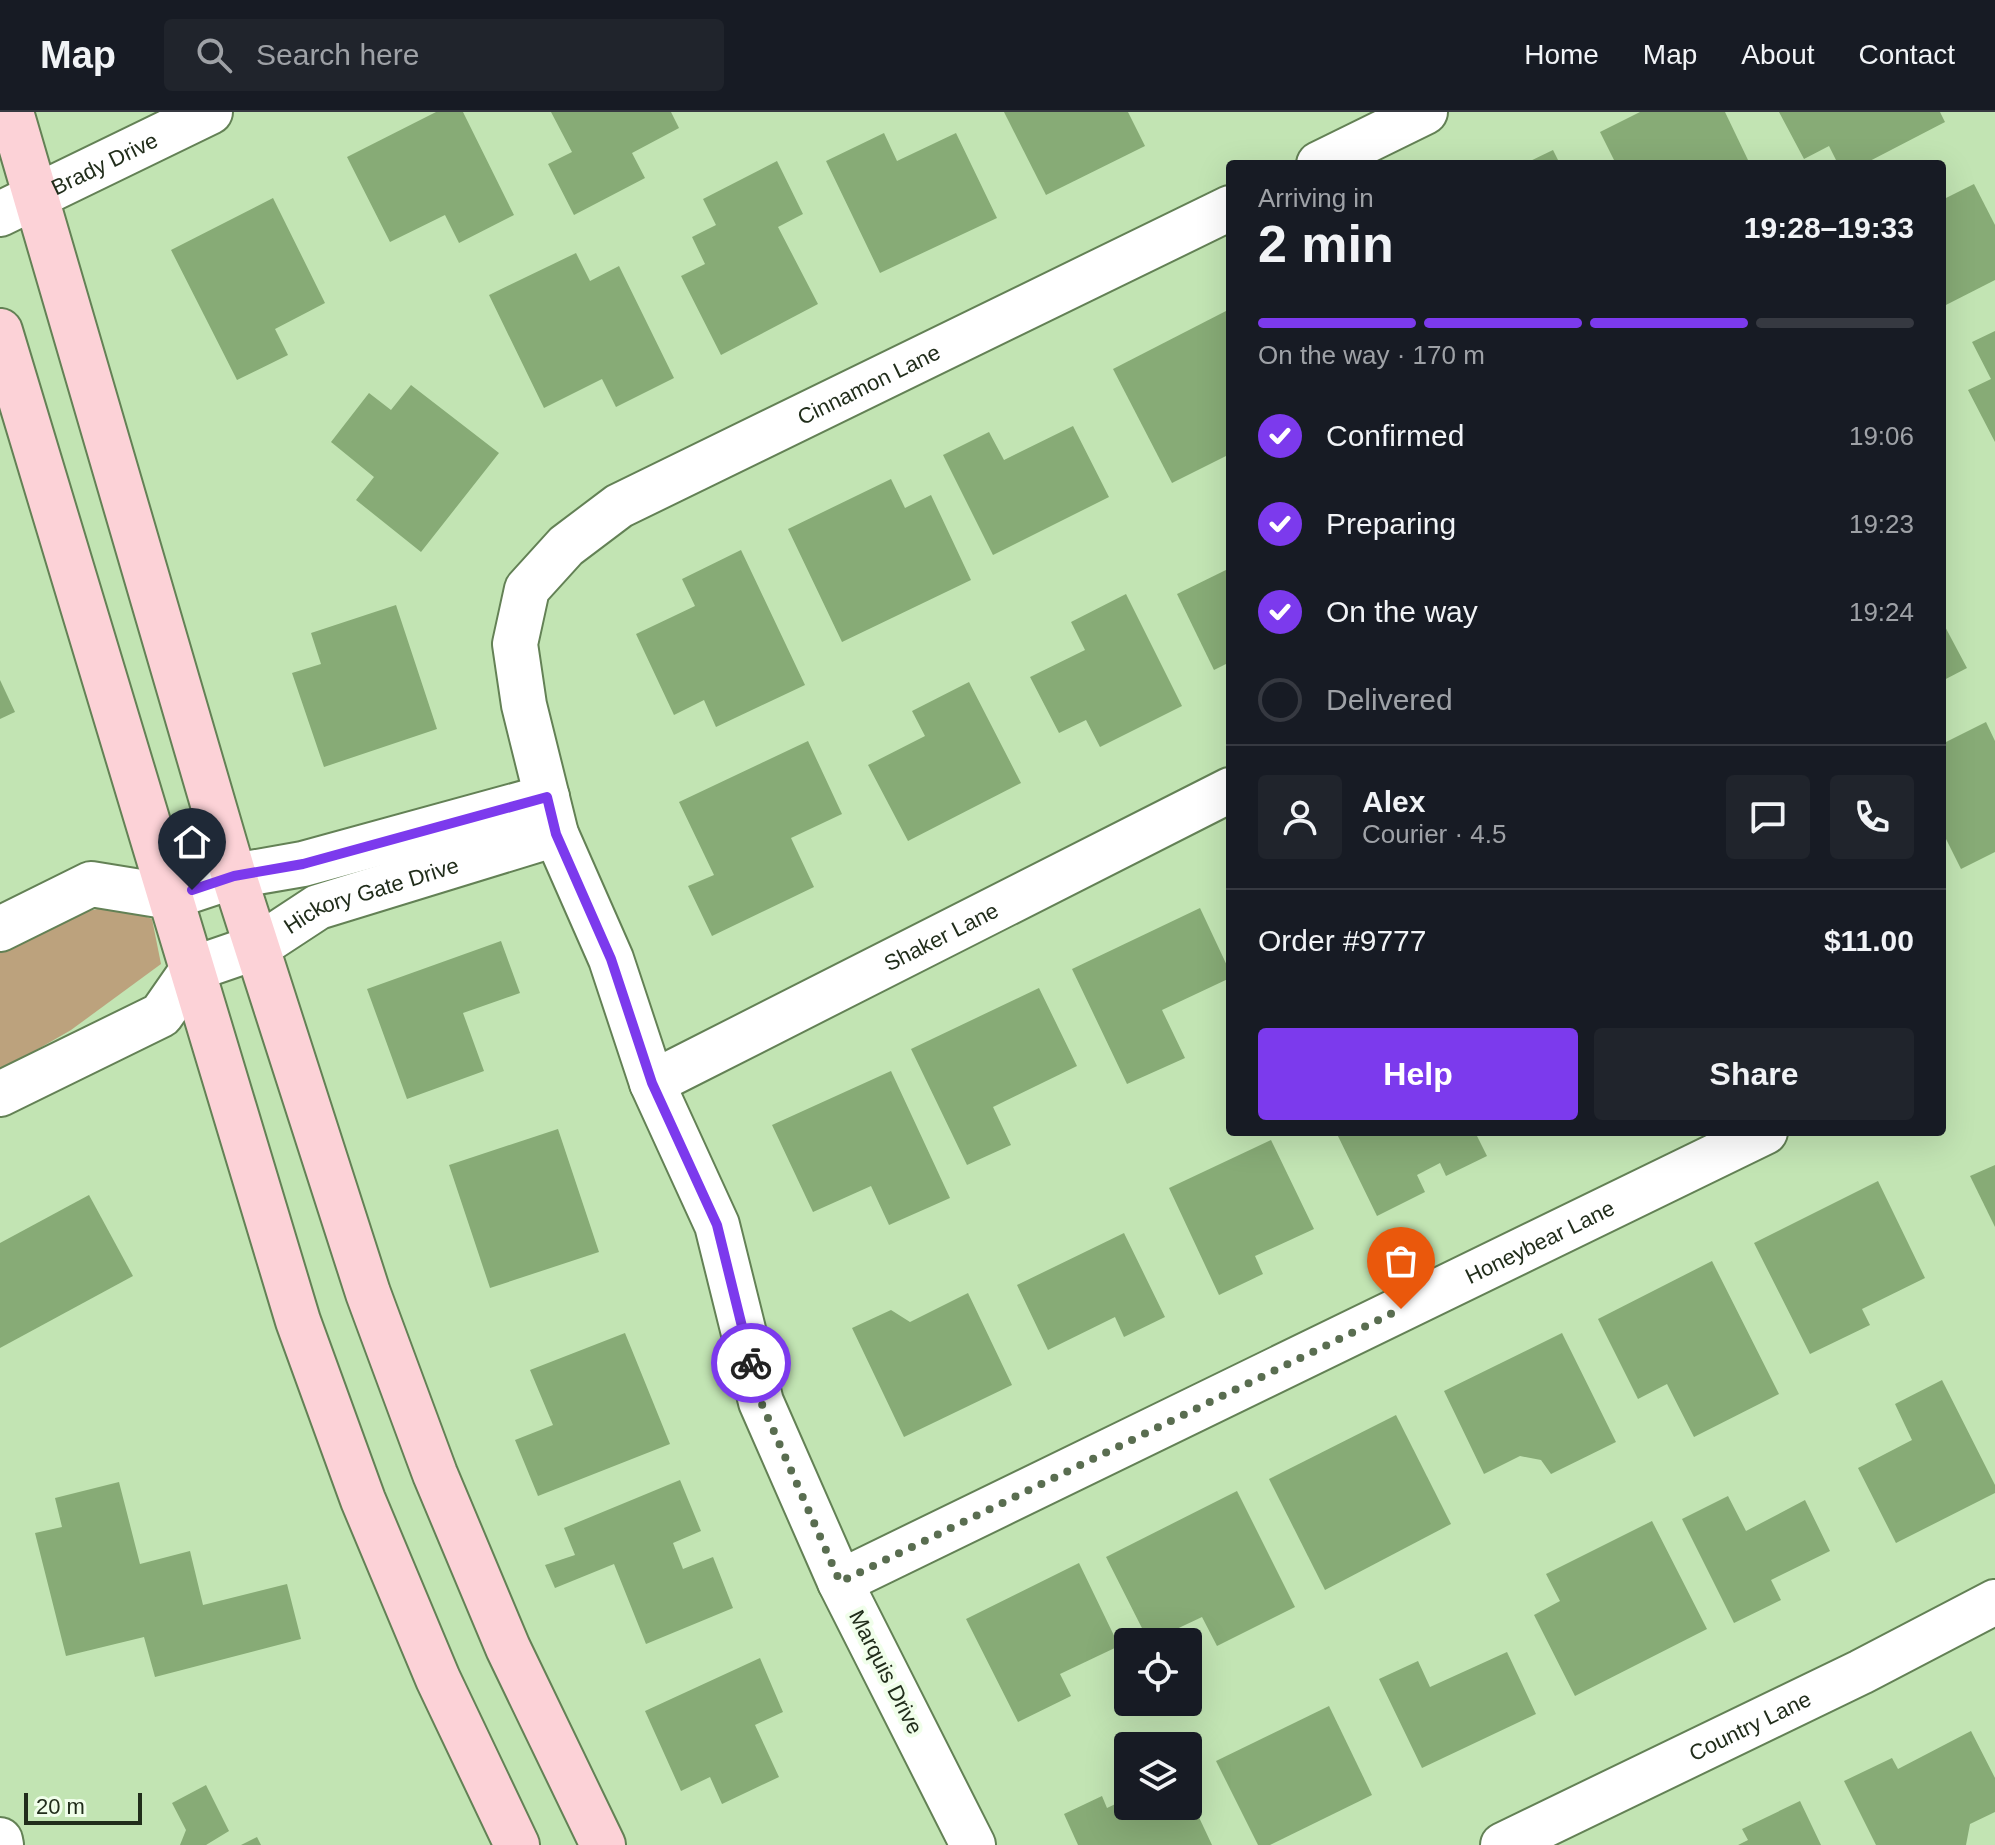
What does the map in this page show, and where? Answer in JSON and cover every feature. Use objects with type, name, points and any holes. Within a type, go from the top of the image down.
[{"type":"main road","points":[[11,112],[18,205],[368,1293],[435,1474],[508,1648],[603,1845]]},
{"type":"main road","points":[[0,331],[298,1321],[363,1500],[438,1679],[517,1845]]},
{"type":"street","name":"Brady Drive","points":[[18,205],[210,112]]},
{"type":"street","points":[[1327,160],[1425,112]]},
{"type":"street","name":"Cinnamon Lane","points":[[527,589],[566,546],[619,506],[1226,210]]},
{"type":"street","name":"Marquis Drive","points":[[527,589],[515,644],[524,705],[552,815],[611,959],[652,1083],[717,1225],[761,1402],[840,1582],[973,1845]]},
{"type":"street","name":"Shaker Lane","points":[[652,1083],[1226,792]]},
{"type":"street","name":"Hickory Gate Drive","points":[[171,897],[234,876],[552,815]]},
{"type":"street","name":"Hickory Gate Drive","points":[[193,969],[257,947],[318,907],[552,815]]},
{"type":"street","points":[[0,929],[91,884],[171,897]]},
{"type":"street","points":[[0,1094],[161,1015],[193,969]]},
{"type":"street","name":"Honeybear Lane","points":[[840,1582],[1757,1136]]},
{"type":"street","name":"Country Lane","points":[[1503,1845],[1861,1672],[1995,1602]]},
{"type":"shaded area","points":[[115,905],[152,919],[161,964],[71,1030],[0,1071],[0,951],[75,914]]},
{"type":"building","points":[[436,112],[463,112],[514,215],[459,243],[445,215],[390,242],[347,157]]},
{"type":"building","points":[[551,112],[671,112],[679,128],[632,153],[645,178],[574,215],[548,164],[572,152]]},
{"type":"building","points":[[1004,112],[1128,112],[1145,146],[1046,195]]},
{"type":"building","points":[[1640,112],[1725,112],[1748,160],[1614,160],[1600,132]]},
{"type":"building","points":[[1779,112],[1940,112],[1945,122],[1872,160],[1836,160],[1829,146],[1804,159]]},
{"type":"building","points":[[884,133],[897,161],[956,133],[997,218],[880,273],[826,161]]},
{"type":"building","points":[[1553,150],[1558,160],[1532,160]]},
{"type":"building","points":[[777,161],[803,214],[778,227],[818,304],[721,355],[681,276],[705,264],[692,237],[716,225],[703,199]]},
{"type":"building","points":[[1974,184],[1995,225],[1995,280],[1946,305],[1946,198]]},
{"type":"building","points":[[273,198],[325,303],[275,329],[288,355],[237,380],[171,250]]},
{"type":"building","points":[[576,253],[590,281],[619,266],[674,378],[616,407],[602,379],[544,408],[489,295]]},
{"type":"building","points":[[1226,311],[1226,456],[1172,483],[1113,369]]},
{"type":"building","points":[[1995,331],[1995,442],[1968,390],[1991,379],[1972,342]]},
{"type":"building","points":[[411,385],[499,453],[421,552],[356,500],[374,477],[331,442],[369,393],[391,410]]},
{"type":"building","points":[[1073,426],[1109,497],[993,555],[943,455],[989,432],[1004,460]]},
{"type":"building","points":[[891,479],[905,508],[931,495],[971,580],[842,642],[788,529]]},
{"type":"building","points":[[741,550],[805,685],[716,727],[704,700],[674,715],[636,634],[695,606],[682,579]]},
{"type":"building","points":[[1226,570],[1226,664],[1214,670],[1177,594]]},
{"type":"building","points":[[1126,594],[1182,706],[1100,747],[1086,720],[1059,733],[1030,677],[1085,650],[1071,622]]},
{"type":"building","points":[[396,605],[437,729],[324,767],[292,673],[321,664],[311,633]]},
{"type":"building","points":[[1946,629],[1967,668],[1946,679]]},
{"type":"building","points":[[0,680],[15,712],[0,719]]},
{"type":"building","points":[[969,682],[1021,783],[908,841],[868,765],[925,736],[912,711]]},
{"type":"building","points":[[1986,722],[1995,741],[1995,852],[1961,869],[1946,839],[1946,742]]},
{"type":"building","points":[[808,741],[842,814],[791,838],[814,887],[712,936],[688,886],[714,875],[679,802]]},
{"type":"building","points":[[1200,908],[1226,963],[1226,980],[1162,1010],[1185,1058],[1127,1084],[1072,969]]},
{"type":"building","points":[[501,941],[520,993],[463,1013],[484,1071],[407,1099],[367,989]]},
{"type":"building","points":[[1039,988],[1077,1066],[993,1107],[1011,1145],[967,1165],[911,1049]]},
{"type":"building","points":[[891,1071],[950,1198],[889,1225],[871,1186],[813,1212],[772,1125]]},
{"type":"building","points":[[558,1129],[599,1252],[490,1288],[449,1165]]},
{"type":"building","points":[[1338,1136],[1477,1136],[1487,1156],[1446,1176],[1440,1163],[1417,1175],[1425,1192],[1377,1216]]},
{"type":"building","points":[[1271,1140],[1314,1229],[1255,1256],[1263,1274],[1219,1295],[1169,1188]]},
{"type":"building","points":[[1995,1165],[1995,1227],[1970,1176]]},
{"type":"building","points":[[1878,1181],[1925,1278],[1862,1309],[1870,1325],[1810,1354],[1754,1243]]},
{"type":"building","points":[[89,1195],[133,1276],[0,1348],[0,1243]]},
{"type":"building","points":[[1124,1233],[1165,1317],[1124,1337],[1115,1317],[1048,1350],[1017,1285]]},
{"type":"building","points":[[1712,1261],[1779,1394],[1694,1437],[1667,1384],[1638,1399],[1598,1319]]},
{"type":"building","points":[[968,1293],[1012,1385],[904,1437],[852,1328],[891,1310],[910,1322]]},
{"type":"building","points":[[625,1333],[670,1444],[538,1496],[515,1440],[553,1425],[530,1370]]},
{"type":"building","points":[[1562,1333],[1616,1442],[1551,1474],[1541,1460],[1520,1456],[1484,1474],[1444,1391]]},
{"type":"building","points":[[1942,1380],[1995,1485],[1995,1493],[1896,1543],[1858,1468],[1912,1440],[1895,1404]]},
{"type":"building","points":[[1396,1415],[1451,1524],[1325,1590],[1269,1479]]},
{"type":"building","points":[[680,1480],[701,1531],[673,1543],[683,1569],[713,1557],[733,1608],[646,1644],[614,1564],[555,1588],[545,1565],[575,1555],[564,1528]]},
{"type":"building","points":[[119,1482],[140,1564],[190,1551],[203,1605],[287,1584],[301,1639],[155,1677],[144,1637],[66,1656],[35,1533],[62,1527],[55,1498]]},
{"type":"building","points":[[1237,1491],[1295,1607],[1217,1646],[1202,1617],[1179,1628],[1142,1628],[1106,1557]]},
{"type":"building","points":[[1728,1496],[1746,1531],[1805,1500],[1830,1551],[1771,1580],[1781,1600],[1734,1623],[1682,1519]]},
{"type":"building","points":[[1652,1521],[1707,1629],[1575,1696],[1534,1615],[1560,1601],[1546,1574]]},
{"type":"building","points":[[1079,1563],[1114,1636],[1114,1648],[1060,1674],[1071,1696],[1018,1722],[966,1619]]},
{"type":"building","points":[[1507,1652],[1536,1714],[1422,1768],[1379,1679],[1418,1661],[1430,1687]]},
{"type":"building","points":[[760,1658],[783,1712],[755,1725],[779,1777],[722,1804],[710,1777],[681,1791],[645,1711]]},
{"type":"building","points":[[1329,1706],[1372,1795],[1270,1845],[1258,1845],[1216,1761]]},
{"type":"building","points":[[1971,1731],[1995,1778],[1995,1812],[1970,1824],[1966,1845],[1876,1845],[1844,1781],[1892,1758],[1898,1769]]},
{"type":"building","points":[[206,1785],[229,1831],[206,1845],[180,1845],[186,1830],[172,1803]]},
{"type":"building","points":[[1102,1796],[1107,1808],[1114,1805],[1114,1820],[1200,1820],[1212,1845],[1078,1845],[1064,1814]]},
{"type":"building","points":[[1800,1801],[1821,1845],[1738,1845],[1748,1840],[1742,1829]]},
{"type":"building","points":[[257,1837],[261,1845],[241,1845]]},
{"type":"way so far","points":[[751,1363],[761,1402],[840,1582],[1401,1309]]},
{"type":"route","points":[[192,890],[234,876],[303,864],[547,797],[556,834],[611,959],[652,1083],[717,1225],[751,1363]]}]
